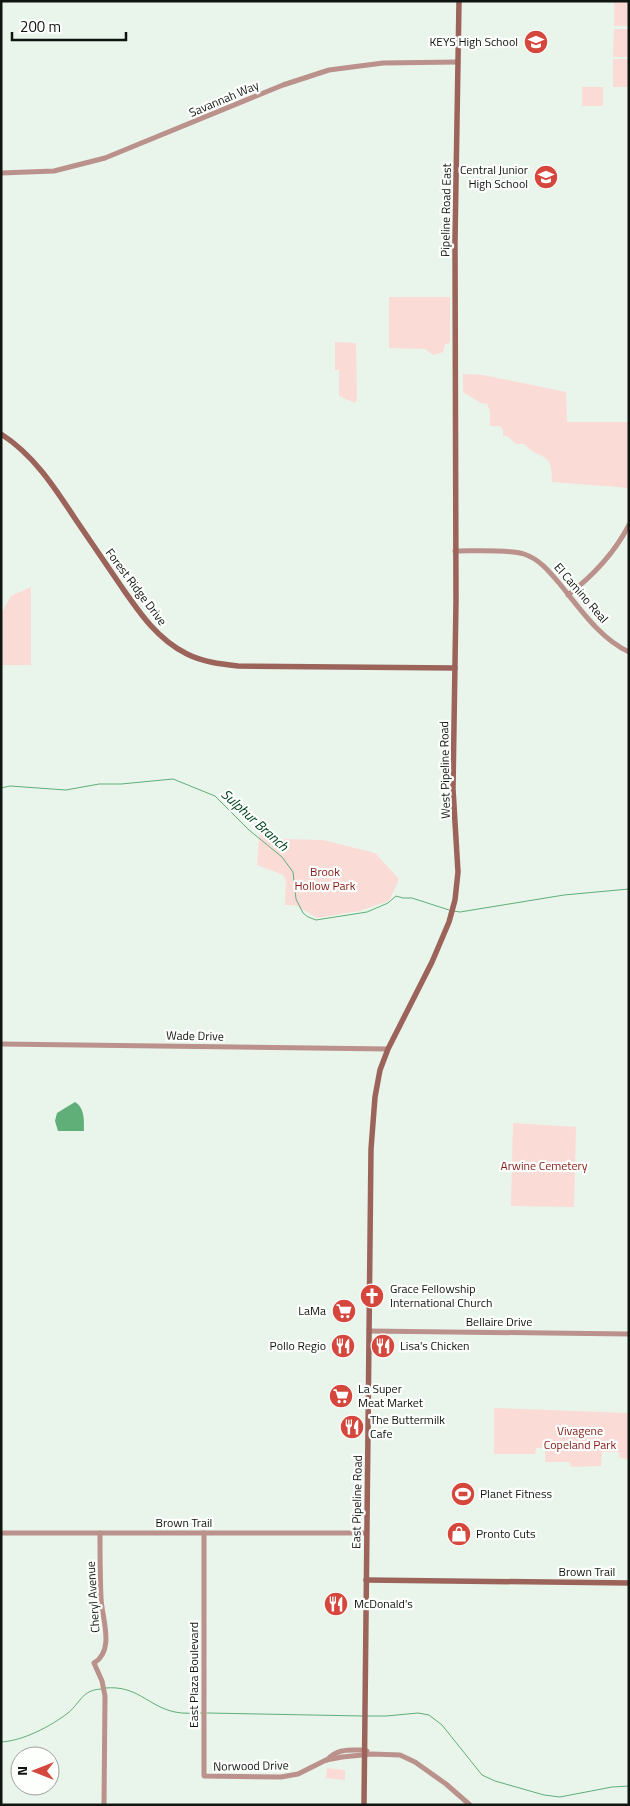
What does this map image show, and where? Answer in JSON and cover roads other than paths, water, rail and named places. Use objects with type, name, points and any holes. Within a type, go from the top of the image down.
[{"type":"main road","name":"Pipeline Road East","points":[[455,419],[458,1]]},
{"type":"main road","points":[[458,15],[462,1]]},
{"type":"main road","name":"West Pipeline Road","points":[[374,1104],[380,1070],[388,1049],[432,962],[449,922],[455,900],[458,872],[453,789],[456,551],[455,419]]},
{"type":"main road","name":"Forest Ridge Drive","points":[[1,434],[21,450],[43,472],[149,624],[166,641],[186,653],[206,661],[238,666],[455,668]]},
{"type":"main road","name":"East Pipeline Road","points":[[364,1753],[371,1149],[374,1104]]},
{"type":"main road","name":"Brown Trail","points":[[366,1580],[629,1582]]},
{"type":"main road","points":[[364,1753],[364,1805]]},
{"type":"street","name":"Savannah Way","points":[[1,173],[54,171],[105,158],[283,85],[330,70],[383,63],[458,62]]},
{"type":"street","points":[[568,595],[590,578],[607,560],[629,525]]},
{"type":"street","name":"El Camino Real","points":[[456,551],[518,553],[526,555],[547,569],[600,632],[629,652]]},
{"type":"street","name":"Wade Drive","points":[[1,1044],[388,1049]]},
{"type":"street","name":"Bellaire Drive","points":[[369,1331],[629,1334]]},
{"type":"street","name":"Brown Trail","points":[[1,1533],[366,1533]]},
{"type":"street","name":"Cheryl Avenue","points":[[100,1533],[101,1601],[106,1628],[103,1653],[99,1660],[94,1663],[103,1686],[104,1805]]},
{"type":"street","name":"East Plaza Boulevard","points":[[204,1533],[204,1776]]},
{"type":"street","name":"Norwood Drive","points":[[204,1776],[280,1777],[298,1774],[326,1760],[364,1753],[400,1755],[415,1762],[446,1784],[470,1805]]},
{"type":"waterway","name":"Sulphur Branch","points":[[1,788],[10,786],[66,790],[99,784],[173,779],[215,796],[249,830],[282,857],[293,872],[296,899],[303,913],[308,917],[316,920],[367,912],[388,903],[396,896],[412,898],[449,910]]},
{"type":"waterway","name":"Sulphur Branch","points":[[453,911],[460,912],[564,895],[629,889]]},
{"type":"waterway","points":[[105,1688],[126,1690],[175,1712],[203,1713]]},
{"type":"waterway","points":[[1,1742],[18,1739],[45,1728],[68,1713],[86,1694],[101,1689]]},
{"type":"waterway","points":[[207,1713],[363,1716]]},
{"type":"waterway","points":[[367,1716],[418,1713],[429,1715],[442,1725],[482,1775],[495,1781],[544,1795],[560,1797],[612,1787],[629,1786]]},
{"type":"place","name":"KEYS High School","points":[[536,42]]},
{"type":"place","name":"Central Junior High School","points":[[546,177]]},
{"type":"place","name":"Grace Fellowship International Church","points":[[372,1296]]},
{"type":"place","name":"LaMa","points":[[344,1311]]},
{"type":"place","name":"Pollo Regio","points":[[343,1346]]},
{"type":"place","name":"Lisa's Chicken","points":[[383,1346]]},
{"type":"place","name":"La Super Meat Market","points":[[341,1396]]},
{"type":"place","name":"The Buttermilk Cafe","points":[[352,1427]]},
{"type":"place","name":"Planet Fitness","points":[[463,1494]]},
{"type":"place","name":"Pronto Cuts","points":[[459,1534]]},
{"type":"place","name":"McDonald's","points":[[336,1604]]},
{"type":"park label","name":"Brook Hollow Park","points":[[325,879]]},
{"type":"park label","name":"Arwine Cemetery","points":[[544,1166]]},
{"type":"park label","name":"Vivagene Copeland Park","points":[[580,1438]]}]
